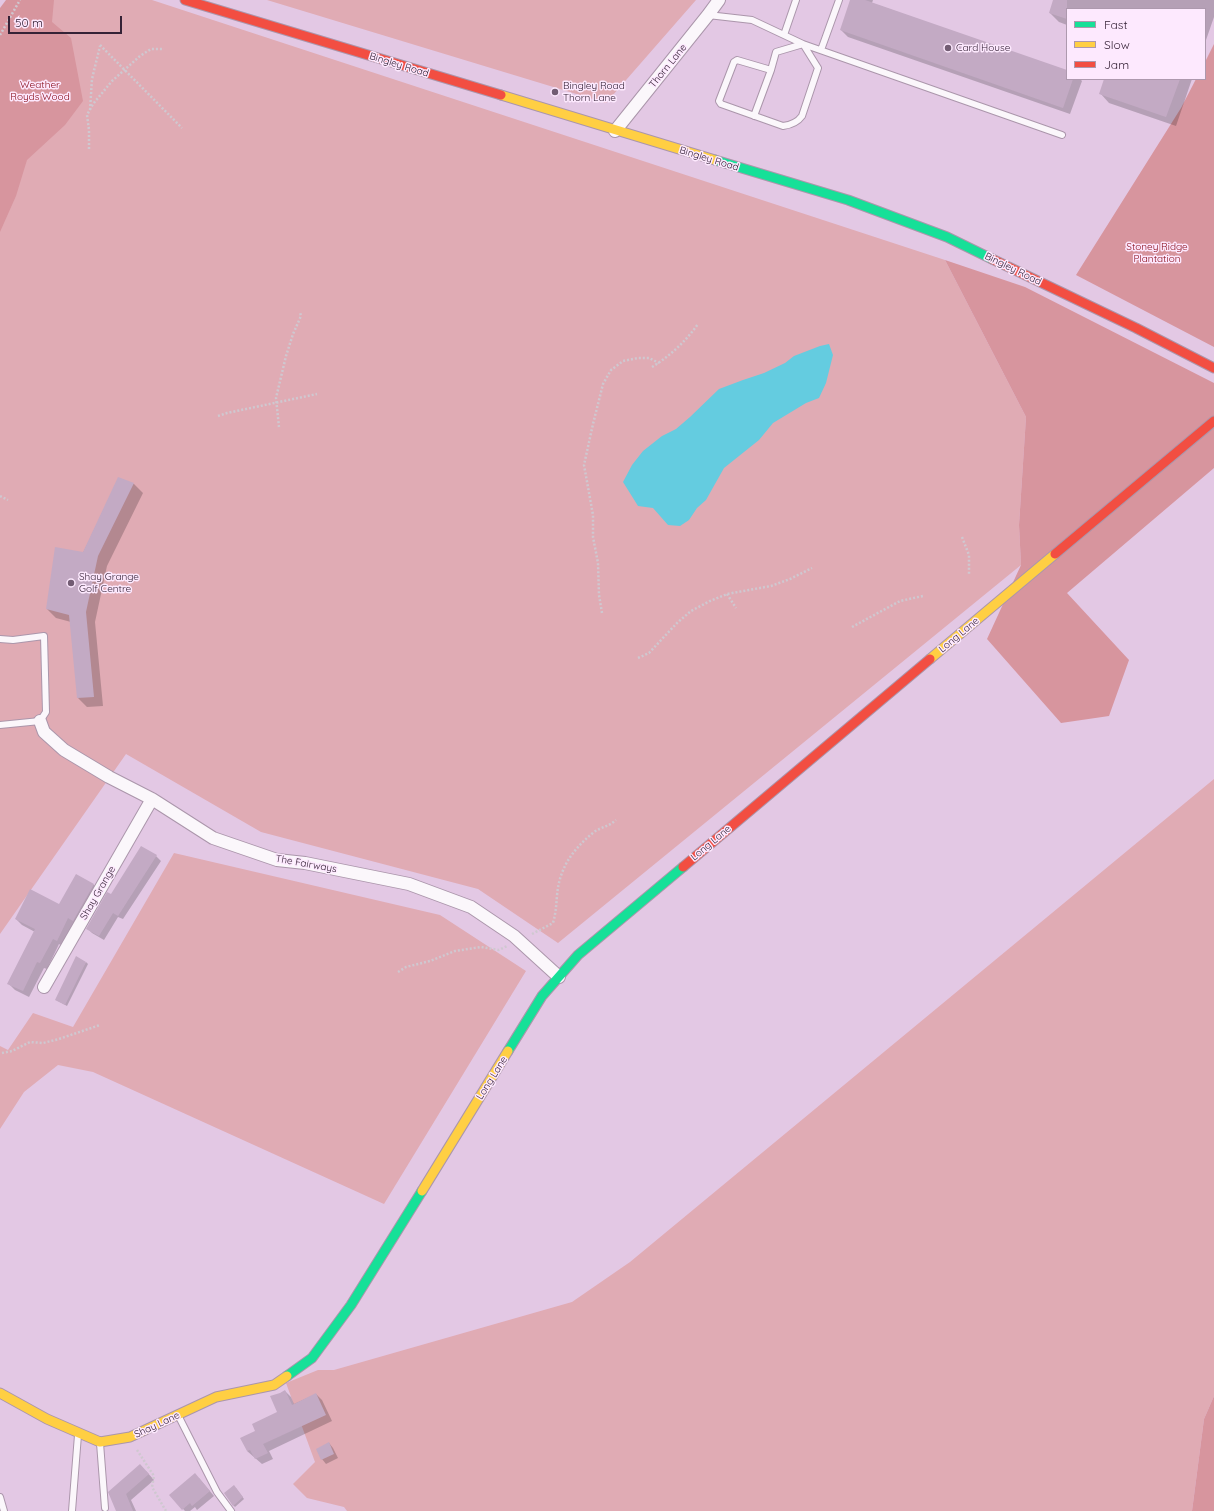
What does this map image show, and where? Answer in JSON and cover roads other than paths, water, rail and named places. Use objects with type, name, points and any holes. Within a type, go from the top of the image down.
[{"type":"street","name":"Bingley Road","points":[[185,0],[848,200],[947,237],[1136,328],[1214,368]]},
{"type":"street","name":"Thorn Lane","points":[[616,131],[719,0]]},
{"type":"street","name":"Long Lane","points":[[312,1358],[352,1305],[542,996],[578,956],[1214,421]]},
{"type":"street","name":"The Fairways","points":[[40,721],[44,732],[64,750],[109,778],[152,799],[213,838],[277,860],[305,863],[409,884],[471,907],[514,936],[559,977]]},
{"type":"street","name":"Shay Grange","points":[[44,987],[152,799]]},
{"type":"street","name":"Shay Lane","points":[[100,1442],[130,1437],[216,1398],[274,1385],[312,1358]]},
{"type":"street","points":[[0,1394],[47,1419],[100,1442]]},
{"type":"lane","points":[[784,35],[796,0]]},
{"type":"lane","points":[[821,50],[839,0]]},
{"type":"lane","points":[[708,15],[752,20],[803,44],[1062,135]]},
{"type":"lane","points":[[754,116],[776,52],[803,44]]},
{"type":"lane","points":[[771,70],[737,60],[734,62],[719,101],[724,106],[783,126],[797,122],[800,118],[818,68],[803,44]]},
{"type":"lane","points":[[0,639],[13,640],[44,636],[46,712],[40,721],[0,725]]},
{"type":"lane","points":[[178,1415],[217,1492],[231,1511]]},
{"type":"lane","points":[[72,1511],[79,1433]]},
{"type":"lane","points":[[100,1442],[105,1508]]},
{"type":"lane","points":[[0,1497],[4,1511]]},
{"type":"water","points":[[829,344],[833,355],[826,383],[819,398],[806,403],[773,423],[759,440],[724,468],[706,500],[697,508],[689,520],[680,526],[668,525],[653,508],[638,506],[623,482],[632,465],[643,451],[662,436],[676,429],[719,389],[764,373],[785,363],[794,356]]},
{"type":"place","name":"Card House","points":[[948,48]]},
{"type":"place","name":"Bingley Road Thorn Lane","points":[[555,92]]},
{"type":"place","name":"Shay Grange Golf Centre","points":[[71,583]]},
{"type":"park label","name":"Weather Royds Wood","points":[[40,90]]},
{"type":"park label","name":"Stoney Ridge Plantation","points":[[1157,252]]}]
